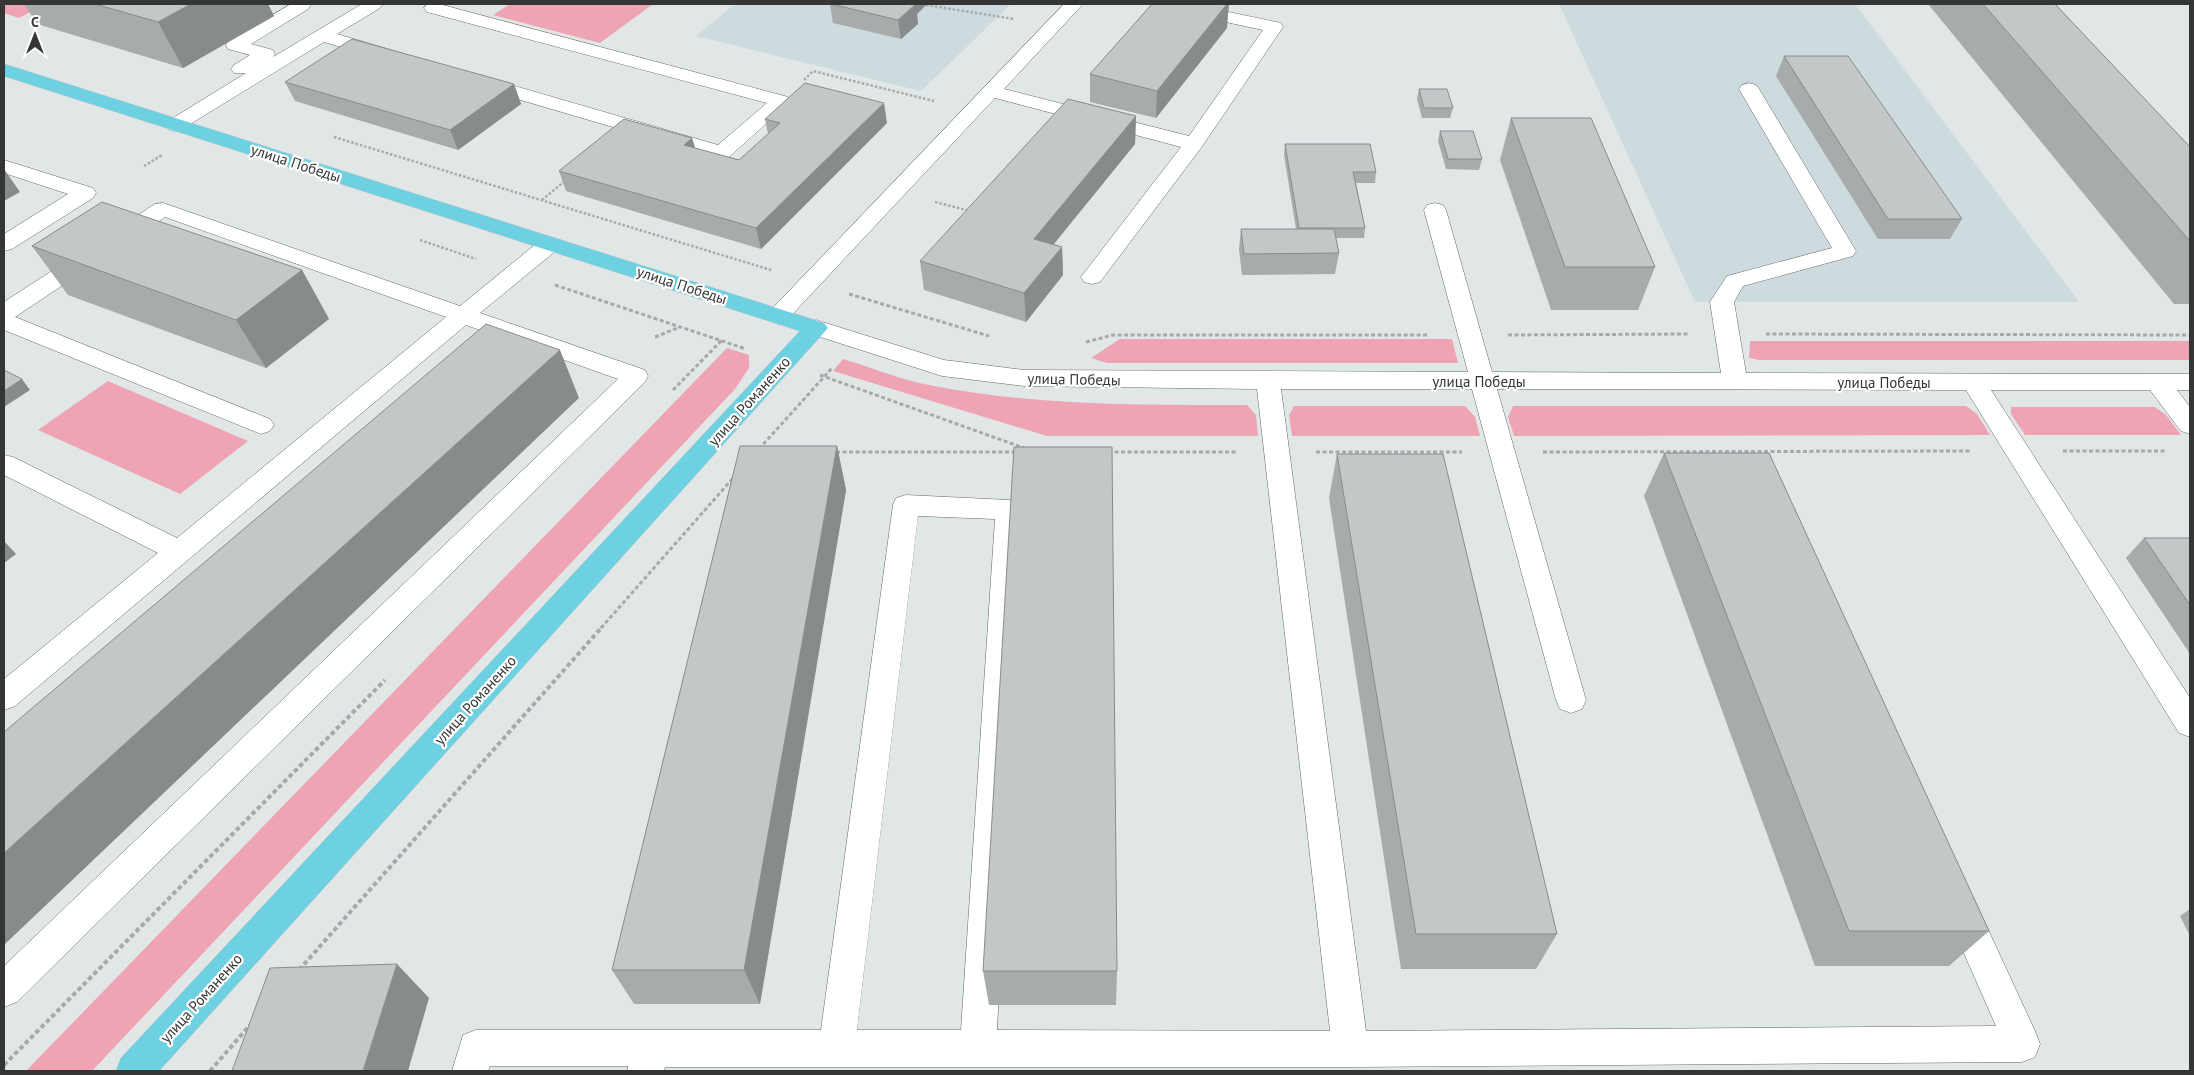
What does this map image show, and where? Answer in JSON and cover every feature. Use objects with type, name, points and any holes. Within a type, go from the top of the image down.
[{"type":"main road","name":"улица Победы","points":[[5,72],[816,328]]},
{"type":"main road","name":"улица Романенко","points":[[134,1071],[816,328]]},
{"type":"street","points":[[219,98],[202,93],[266,54],[235,45],[302,6],[296,4]]},
{"type":"street","points":[[176,125],[374,4]]},
{"type":"street","points":[[778,316],[990,90],[1074,4]]},
{"type":"street","points":[[1092,277],[1194,144],[1274,27],[1166,4]]},
{"type":"street","points":[[424,6],[488,6]]},
{"type":"street","points":[[424,6],[781,101]]},
{"type":"street","points":[[322,36],[399,58]]},
{"type":"street","points":[[465,77],[722,153],[781,101]]},
{"type":"street","points":[[1735,382],[1722,302],[1735,281],[1845,251],[1749,89]]},
{"type":"street","points":[[990,90],[1194,144]]},
{"type":"street","points":[[4,166],[85,194],[4,244]]},
{"type":"street","points":[[4,313],[163,209],[636,376],[4,990]]},
{"type":"street","points":[[1435,210],[1570,700]]},
{"type":"street","points":[[4,696],[550,244]]},
{"type":"street","points":[[4,321],[261,425]]},
{"type":"street","name":"улица Победы","points":[[816,328],[942,368],[1024,378],[1268,381],[2190,382]]},
{"type":"street","points":[[1268,381],[1350,1049]]},
{"type":"street","points":[[1973,382],[2190,724]]},
{"type":"street","points":[[2157,382],[2190,425]]},
{"type":"street","points":[[4,464],[178,551]]},
{"type":"street","points":[[837,1048],[906,505],[1009,510],[978,1048]]},
{"type":"street","points":[[470,1071],[476,1048],[648,1060],[837,1048],[1350,1049],[2022,1044],[1949,882]]},
{"type":"path","points":[[926,6],[1015,19]]},
{"type":"path","points":[[781,101],[813,72],[942,102]]},
{"type":"path","points":[[144,166],[162,154]]},
{"type":"path","points":[[542,200],[572,176]]},
{"type":"path","points":[[931,201],[970,211]]},
{"type":"path","points":[[757,452],[886,305]]},
{"type":"path","points":[[655,337],[680,327]]},
{"type":"path","points":[[666,397],[722,340]]},
{"type":"path","points":[[784,362],[1026,448]]},
{"type":"path","points":[[295,974],[737,474]]},
{"type":"path","points":[[4,1065],[391,674]]},
{"type":"path","points":[[210,1071],[256,1019]]},
{"type":"shaded area","points":[[4,4],[46,4],[19,18],[4,13]]},
{"type":"shaded area","points":[[510,4],[653,4],[600,43],[493,15]]},
{"type":"shaded area","points":[[735,4],[1011,4],[921,91],[696,36]]},
{"type":"shaded area","points":[[1559,4],[1855,4],[2079,302],[1695,302]]},
{"type":"shaded area","points":[[1120,339],[1452,339],[1458,363],[1107,363],[1091,358]]},
{"type":"shaded area","points":[[1750,341],[2190,341],[2190,360],[1759,360],[1749,358]]},
{"type":"shaded area","points":[[727,348],[749,355],[749,368],[735,389],[92,1071],[26,1071]]},
{"type":"shaded area","points":[[843,359],[900,378],[973,393],[1090,403],[1247,405],[1256,415],[1258,436],[1047,436],[833,371]]},
{"type":"shaded area","points":[[108,381],[248,441],[180,494],[38,430]]},
{"type":"shaded area","points":[[1294,406],[1465,406],[1475,417],[1480,436],[1292,436],[1289,415]]},
{"type":"shaded area","points":[[1513,406],[1966,406],[1977,414],[1990,435],[1514,436],[1508,417]]},
{"type":"shaded area","points":[[2011,407],[2155,407],[2166,415],[2181,435],[2025,435],[2011,414]]},
{"type":"building","points":[[95,4],[191,4],[158,22]]},
{"type":"building","points":[[831,4],[916,4],[898,20]]},
{"type":"building","points":[[1152,4],[1227,4],[1157,91],[1090,74]]},
{"type":"building","points":[[1983,4],[2055,4],[2190,147],[2190,241]]},
{"type":"building","points":[[352,39],[514,84],[450,130],[285,82]]},
{"type":"building","points":[[1784,56],[1848,56],[1962,219],[1888,219]]},
{"type":"building","points":[[805,83],[884,103],[756,228],[559,171],[624,119],[692,138],[684,145],[739,160],[780,123],[765,119]]},
{"type":"building","points":[[1419,89],[1447,89],[1453,108],[1424,108]]},
{"type":"building","points":[[1068,99],[1136,116],[1034,239],[1062,247],[1024,293],[920,261]]},
{"type":"building","points":[[1511,118],[1591,118],[1655,267],[1565,267]]},
{"type":"building","points":[[1440,131],[1473,131],[1482,159],[1448,159]]},
{"type":"building","points":[[1285,144],[1370,144],[1376,172],[1353,172],[1365,228],[1299,228]]},
{"type":"building","points":[[102,202],[302,270],[236,320],[32,246]]},
{"type":"building","points":[[1241,229],[1334,229],[1339,253],[1244,254]]},
{"type":"building","points":[[486,324],[560,350],[4,853],[4,732]]},
{"type":"building","points":[[4,370],[22,379],[4,391]]},
{"type":"building","points":[[740,446],[837,446],[744,970],[612,970]]},
{"type":"building","points":[[1014,447],[1112,447],[1117,971],[983,971]]},
{"type":"building","points":[[1664,453],[1769,453],[1989,931],[1849,931]]},
{"type":"building","points":[[1337,454],[1443,454],[1557,934],[1416,934]]},
{"type":"building","points":[[2144,538],[2190,538],[2190,605]]},
{"type":"building","points":[[397,964],[363,1071],[232,1071],[270,968]]}]
